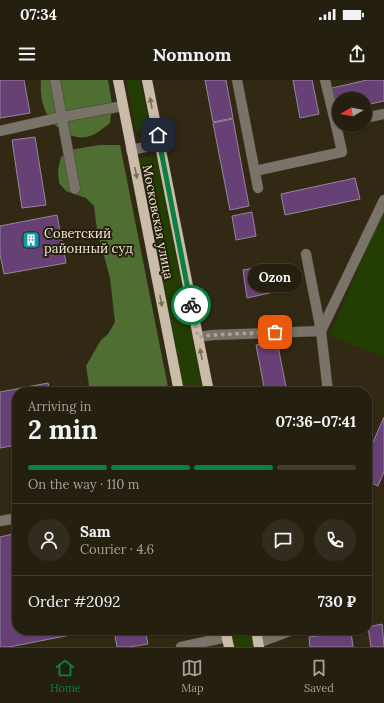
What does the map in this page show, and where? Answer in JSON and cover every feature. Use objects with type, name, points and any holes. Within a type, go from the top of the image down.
[{"type":"main road","name":"Московская улица","points":[[118,80],[178,387]]},
{"type":"main road","name":"Московская улица","points":[[146,80],[208,387]]},
{"type":"main road","points":[[257,635],[258,645]]},
{"type":"street","points":[[55,80],[75,189]]},
{"type":"street","points":[[237,80],[258,188]]},
{"type":"street","points":[[325,80],[332,106]]},
{"type":"street","points":[[0,131],[62,117],[123,106]]},
{"type":"street","points":[[372,117],[384,114]]},
{"type":"street","points":[[255,171],[342,152],[338,132]]},
{"type":"street","points":[[131,150],[160,144]]},
{"type":"street","points":[[321,331],[384,200]]},
{"type":"street","points":[[306,254],[321,331],[327,387]]},
{"type":"street","points":[[198,337],[213,335],[321,331]]},
{"type":"street","points":[[0,521],[12,519]]},
{"type":"street","points":[[258,645],[281,635]]},
{"type":"street","points":[[181,647],[227,638]]},
{"type":"green space","points":[[41,80],[108,80],[112,104],[110,123],[96,133],[84,137],[72,136],[61,130],[50,119],[43,105],[41,97]]},
{"type":"green space","points":[[126,80],[140,80],[150,129],[136,131]]},
{"type":"green space","points":[[99,145],[120,145],[168,387],[89,387],[86,366],[101,340],[108,334],[115,322],[110,278],[97,230],[94,206],[86,198],[66,191],[59,183],[58,170],[61,157],[70,150]]},
{"type":"green space","points":[[156,155],[202,387],[183,387],[138,158]]},
{"type":"green space","points":[[384,209],[384,357],[329,336]]},
{"type":"green space","points":[[232,635],[251,635],[254,647],[234,647]]},
{"type":"building","points":[[0,80],[24,80],[30,113],[0,118]]},
{"type":"building","points":[[205,80],[226,80],[233,118],[213,122]]},
{"type":"building","points":[[293,80],[312,80],[319,114],[300,118]]},
{"type":"building","points":[[367,80],[384,80],[384,101],[372,104],[372,92],[333,92],[332,88]]},
{"type":"building","points":[[233,119],[249,206],[230,210],[213,123]]},
{"type":"building","points":[[35,137],[46,205],[22,208],[12,140]]},
{"type":"building","points":[[355,178],[360,199],[285,215],[281,194]]},
{"type":"building","points":[[252,212],[256,236],[236,240],[232,216]]},
{"type":"building","name":"Советский районный суд","points":[[57,215],[66,263],[4,274],[0,254],[0,226]]},
{"type":"building","points":[[278,264],[283,290],[247,298],[243,270]]},
{"type":"building","points":[[277,341],[286,387],[264,387],[256,345]]},
{"type":"building","points":[[48,383],[49,387],[27,387]]},
{"type":"building","points":[[12,390],[12,446],[0,448],[0,392]]},
{"type":"building","points":[[384,417],[384,472],[378,486],[372,483],[372,445]]},
{"type":"building","points":[[12,534],[12,635],[70,635],[9,647],[0,647],[0,537]]},
{"type":"building","points":[[382,624],[384,647],[371,647],[369,635],[372,635],[372,626]]},
{"type":"building","points":[[115,635],[146,635],[148,644],[117,647]]},
{"type":"building","points":[[326,635],[351,635],[353,647],[310,647],[309,637]]},
{"type":"way so far","points":[[191,305],[198,337],[275,332]]},
{"type":"place","name":"Советский районный суд","points":[[31,240]]},
{"type":"place","name":"Ozon","points":[[275,332]]},
{"type":"route","points":[[158,135],[191,305]]}]
